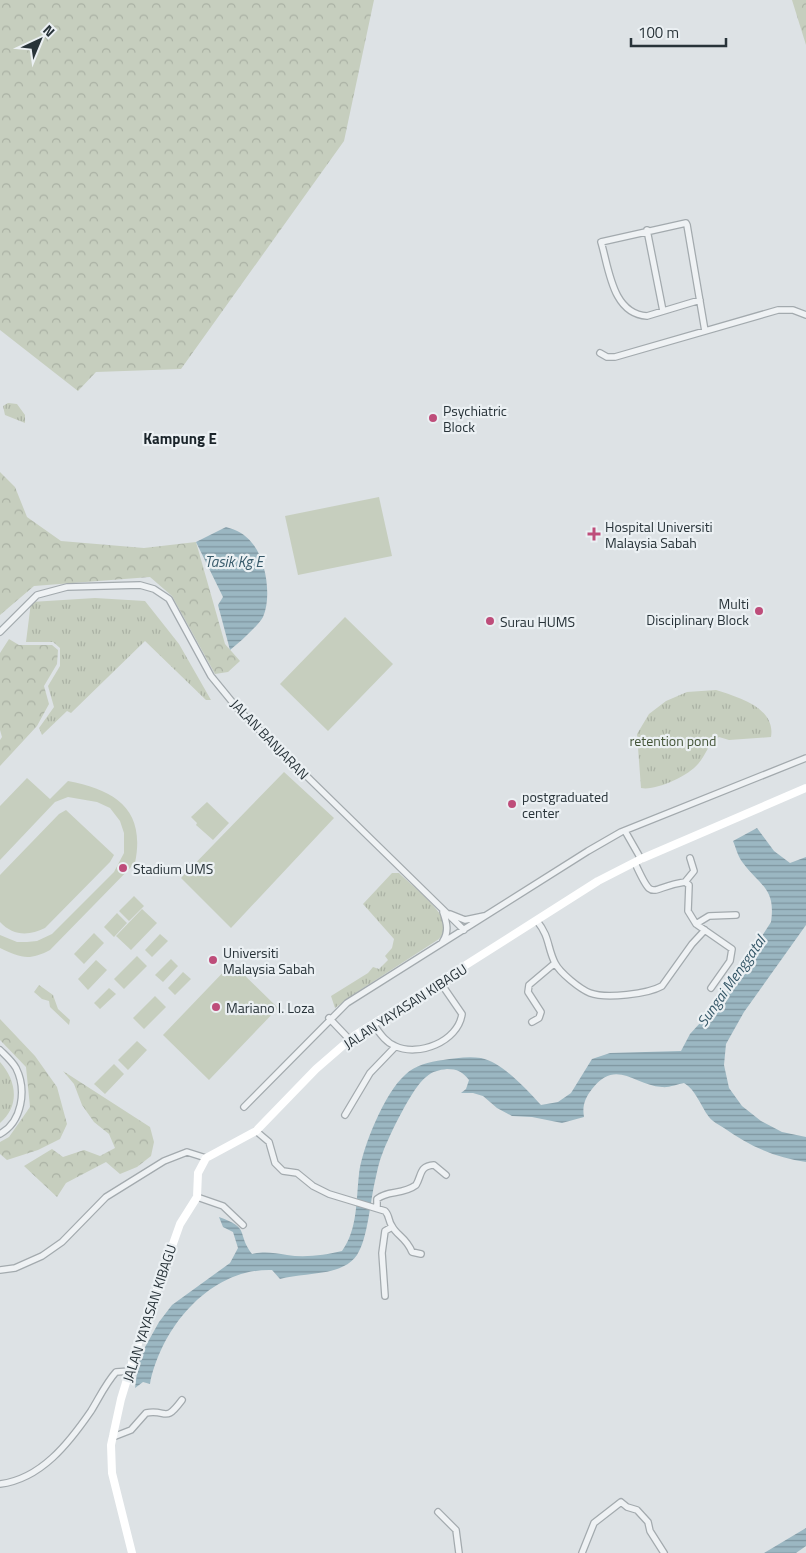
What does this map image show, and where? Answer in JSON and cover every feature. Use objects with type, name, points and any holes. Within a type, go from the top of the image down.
[{"type":"street","points":[[700,300],[643,316],[626,308],[621,302],[601,242],[647,230],[686,223],[700,300],[705,331]]},
{"type":"street","points":[[647,230],[663,311]]},
{"type":"street","points":[[600,353],[607,358],[778,310],[793,310],[806,315]]},
{"type":"street","name":"JALAN BANJARAN","points":[[0,632],[37,595],[67,586],[140,585],[154,589],[169,599],[181,617],[208,671],[238,709],[464,930]]},
{"type":"street","points":[[244,1107],[329,1018],[347,1003],[588,851],[625,831],[806,758]]},
{"type":"street","name":"JALAN YAYASAN KIBAGU","points":[[132,1553],[112,1473],[110,1460],[113,1437],[121,1399],[130,1372],[180,1224],[197,1197],[198,1173],[206,1158],[256,1131],[316,1069],[350,1040],[598,881],[638,861],[806,788]]},
{"type":"street","points":[[625,831],[638,861],[646,888],[652,891],[685,882],[694,871],[690,858]]},
{"type":"street","points":[[685,882],[690,885],[691,890],[688,911],[696,924],[732,949],[730,962],[712,988]]},
{"type":"street","points":[[442,909],[465,920],[487,915]]},
{"type":"street","points":[[442,909],[447,926],[447,935],[442,943]]},
{"type":"street","points":[[696,924],[709,916],[736,915]]},
{"type":"street","points":[[537,921],[547,935],[555,964],[588,992],[596,995],[613,995],[657,989],[668,979],[692,944],[705,930]]},
{"type":"street","points":[[532,1022],[540,1018],[541,1012],[528,992],[529,985],[555,964]]},
{"type":"street","points":[[373,1024],[387,1042],[406,1050],[427,1048],[450,1036],[462,1019],[462,1014],[440,982]]},
{"type":"street","points":[[329,1018],[350,1040]]},
{"type":"street","points":[[345,1115],[370,1073],[396,1047]]},
{"type":"street","points":[[0,1050],[16,1069],[21,1084],[20,1110],[14,1124],[0,1134]]},
{"type":"street","points":[[256,1131],[269,1142],[275,1163],[283,1171],[297,1173],[320,1190],[388,1213],[392,1227],[407,1240],[412,1252],[421,1254]]},
{"type":"street","points":[[0,1270],[15,1268],[42,1256],[62,1242],[106,1198],[164,1161],[187,1152],[206,1158]]},
{"type":"street","points":[[374,1207],[380,1196],[403,1193],[416,1185],[421,1170],[427,1166],[434,1165],[446,1175]]},
{"type":"street","points":[[197,1197],[223,1206],[243,1225]]},
{"type":"street","points":[[385,1296],[382,1248],[385,1231],[392,1227]]},
{"type":"street","points":[[0,1484],[27,1475],[46,1464],[64,1446],[83,1422],[116,1372],[130,1372]]},
{"type":"street","points":[[113,1437],[131,1430],[146,1413],[166,1415],[172,1413],[182,1400]]},
{"type":"street","points":[[582,1553],[594,1523],[621,1502],[627,1507],[637,1510],[648,1522],[650,1531],[664,1553]]},
{"type":"street","points":[[438,1512],[456,1530],[459,1553]]},
{"type":"green space","points":[[0,0],[374,0],[344,141],[181,369],[96,372],[78,391],[0,330]]},
{"type":"green space","points":[[792,0],[806,0],[806,45]]},
{"type":"green space","points":[[8,403],[17,404],[25,415],[25,423],[5,415],[3,406]]},
{"type":"green space","points":[[0,472],[15,487],[27,517],[61,541],[144,548],[196,542],[225,644],[240,661],[228,672],[215,674],[172,596],[150,577],[34,586],[0,615]]},
{"type":"green space","points":[[379,497],[392,556],[298,575],[285,516]]},
{"type":"green space","points":[[95,598],[145,601],[179,644],[211,700],[206,700],[145,641],[71,713],[67,711],[42,735],[39,728],[54,707],[48,686],[60,666],[60,648],[53,642],[26,642],[31,602]]},
{"type":"green space","points":[[345,617],[393,664],[328,731],[280,684]]},
{"type":"green space","points":[[9,639],[19,645],[52,645],[58,650],[57,664],[44,686],[49,704],[37,726],[0,766],[0,740],[2,737],[0,730],[0,653]]},
{"type":"green space","name":"retention pond","points":[[716,690],[744,700],[761,711],[771,727],[771,737],[729,740],[719,737],[709,746],[698,764],[687,773],[663,785],[641,788],[637,734],[649,714],[666,701],[687,692]]},
{"type":"green space","points":[[284,772],[334,818],[231,928],[181,878]]},
{"type":"green space","name":"Stadium UMS","points":[[27,778],[50,799],[68,781],[100,790],[113,797],[123,805],[131,816],[136,829],[137,844],[135,863],[50,950],[30,957],[20,956],[0,948],[0,935],[17,942],[27,942],[37,941],[52,934],[114,872],[124,853],[124,833],[120,821],[110,808],[97,802],[68,797],[55,802],[0,860],[0,806]]},
{"type":"green space","points":[[207,802],[229,823],[213,840],[196,825],[197,823],[191,817]]},
{"type":"green space","points":[[66,810],[114,855],[110,862],[45,928],[27,933],[10,930],[0,922],[0,875],[59,814]]},
{"type":"green space","points":[[392,873],[399,873],[435,907],[441,915],[445,929],[439,939],[335,1008],[331,996],[368,973],[373,967],[379,969],[388,960],[385,956],[392,948],[394,939],[363,904]]},
{"type":"green space","points":[[134,896],[144,906],[129,921],[119,911]]},
{"type":"green space","points":[[142,909],[157,923],[131,950],[116,936]]},
{"type":"green space","points":[[117,913],[127,923],[114,937],[104,927]]},
{"type":"green space","points":[[94,933],[104,943],[84,964],[74,954]]},
{"type":"green space","points":[[160,934],[168,941],[152,957],[145,950]]},
{"type":"green space","points":[[137,956],[147,966],[124,989],[114,979]]},
{"type":"green space","points":[[171,959],[178,966],[163,982],[155,975]]},
{"type":"green space","points":[[96,960],[107,970],[88,990],[78,979]]},
{"type":"green space","points":[[232,963],[278,1008],[209,1080],[163,1035]]},
{"type":"green space","points":[[183,972],[191,979],[175,995],[168,988]]},
{"type":"green space","points":[[39,985],[53,995],[58,1009],[70,1020],[69,1025],[50,1007],[49,1001],[42,999],[34,992]]},
{"type":"green space","points":[[109,988],[116,994],[100,1009],[94,1003]]},
{"type":"green space","points":[[155,996],[166,1007],[144,1029],[133,1018]]},
{"type":"green space","points":[[0,1019],[35,1056],[57,1087],[67,1124],[60,1139],[38,1150],[7,1160],[0,1154],[0,1142],[9,1137],[30,1107],[26,1067],[0,1040]]},
{"type":"green space","points":[[137,1041],[147,1050],[128,1070],[118,1060]]},
{"type":"green space","points":[[0,1062],[10,1077],[14,1093],[11,1109],[0,1123]]},
{"type":"green space","points":[[114,1064],[124,1074],[105,1094],[94,1084]]},
{"type":"green space","points":[[63,1071],[150,1127],[154,1142],[151,1156],[137,1167],[120,1174],[106,1162],[66,1183],[57,1197],[24,1166],[52,1149],[63,1157],[84,1150],[100,1156],[115,1148],[109,1134],[94,1122],[82,1105],[74,1084]]},
{"type":"water","name":"Tasik Kg E","points":[[226,527],[244,535],[257,550],[264,568],[267,589],[266,609],[263,617],[230,650],[218,605],[223,597],[196,542]]},
{"type":"water","points":[[757,828],[774,851],[790,863],[806,857],[806,925],[744,1012],[726,1044],[724,1065],[729,1088],[742,1106],[761,1121],[782,1132],[806,1137],[806,1162],[773,1154],[753,1146],[716,1123],[710,1118],[695,1094],[684,1083],[662,1087],[626,1076],[609,1075],[592,1089],[585,1102],[584,1117],[562,1123],[532,1117],[512,1116],[497,1108],[483,1096],[473,1093],[461,1093],[466,1089],[469,1080],[459,1072],[447,1069],[436,1071],[426,1077],[415,1090],[386,1145],[377,1170],[364,1239],[357,1255],[342,1267],[322,1273],[280,1279],[272,1270],[249,1272],[228,1279],[209,1290],[192,1305],[177,1323],[165,1342],[150,1384],[143,1382],[135,1388],[139,1358],[159,1322],[172,1305],[230,1263],[238,1248],[233,1232],[223,1227],[219,1217],[235,1224],[239,1228],[252,1254],[269,1253],[308,1256],[342,1251],[354,1224],[361,1163],[370,1136],[382,1107],[397,1083],[413,1069],[422,1064],[462,1057],[481,1058],[506,1071],[541,1105],[558,1102],[571,1093],[592,1059],[610,1053],[681,1051],[690,1034],[721,1000],[771,922],[772,911],[769,894],[741,861],[733,841]]},
{"type":"water","points":[[806,1528],[806,1546],[796,1553],[764,1553]]},
{"type":"place","name":"Psychiatric Block","points":[[433,418]]},
{"type":"place","name":"Hospital Universiti Malaysia Sabah","points":[[594,534]]},
{"type":"place","name":"Multi Disciplinary Block","points":[[759,611]]},
{"type":"place","name":"Surau HUMS","points":[[490,621]]},
{"type":"place","name":"postgraduated center","points":[[512,804]]},
{"type":"place","name":"Stadium UMS","points":[[123,868]]},
{"type":"place","name":"Universiti Malaysia Sabah","points":[[213,960]]},
{"type":"place","name":"Mariano I. Loza","points":[[216,1007]]},
{"type":"district","name":"Kampung E","points":[[180,438]]},
{"type":"water label","name":"Sungai Menggatal","points":[[731,981]]}]
